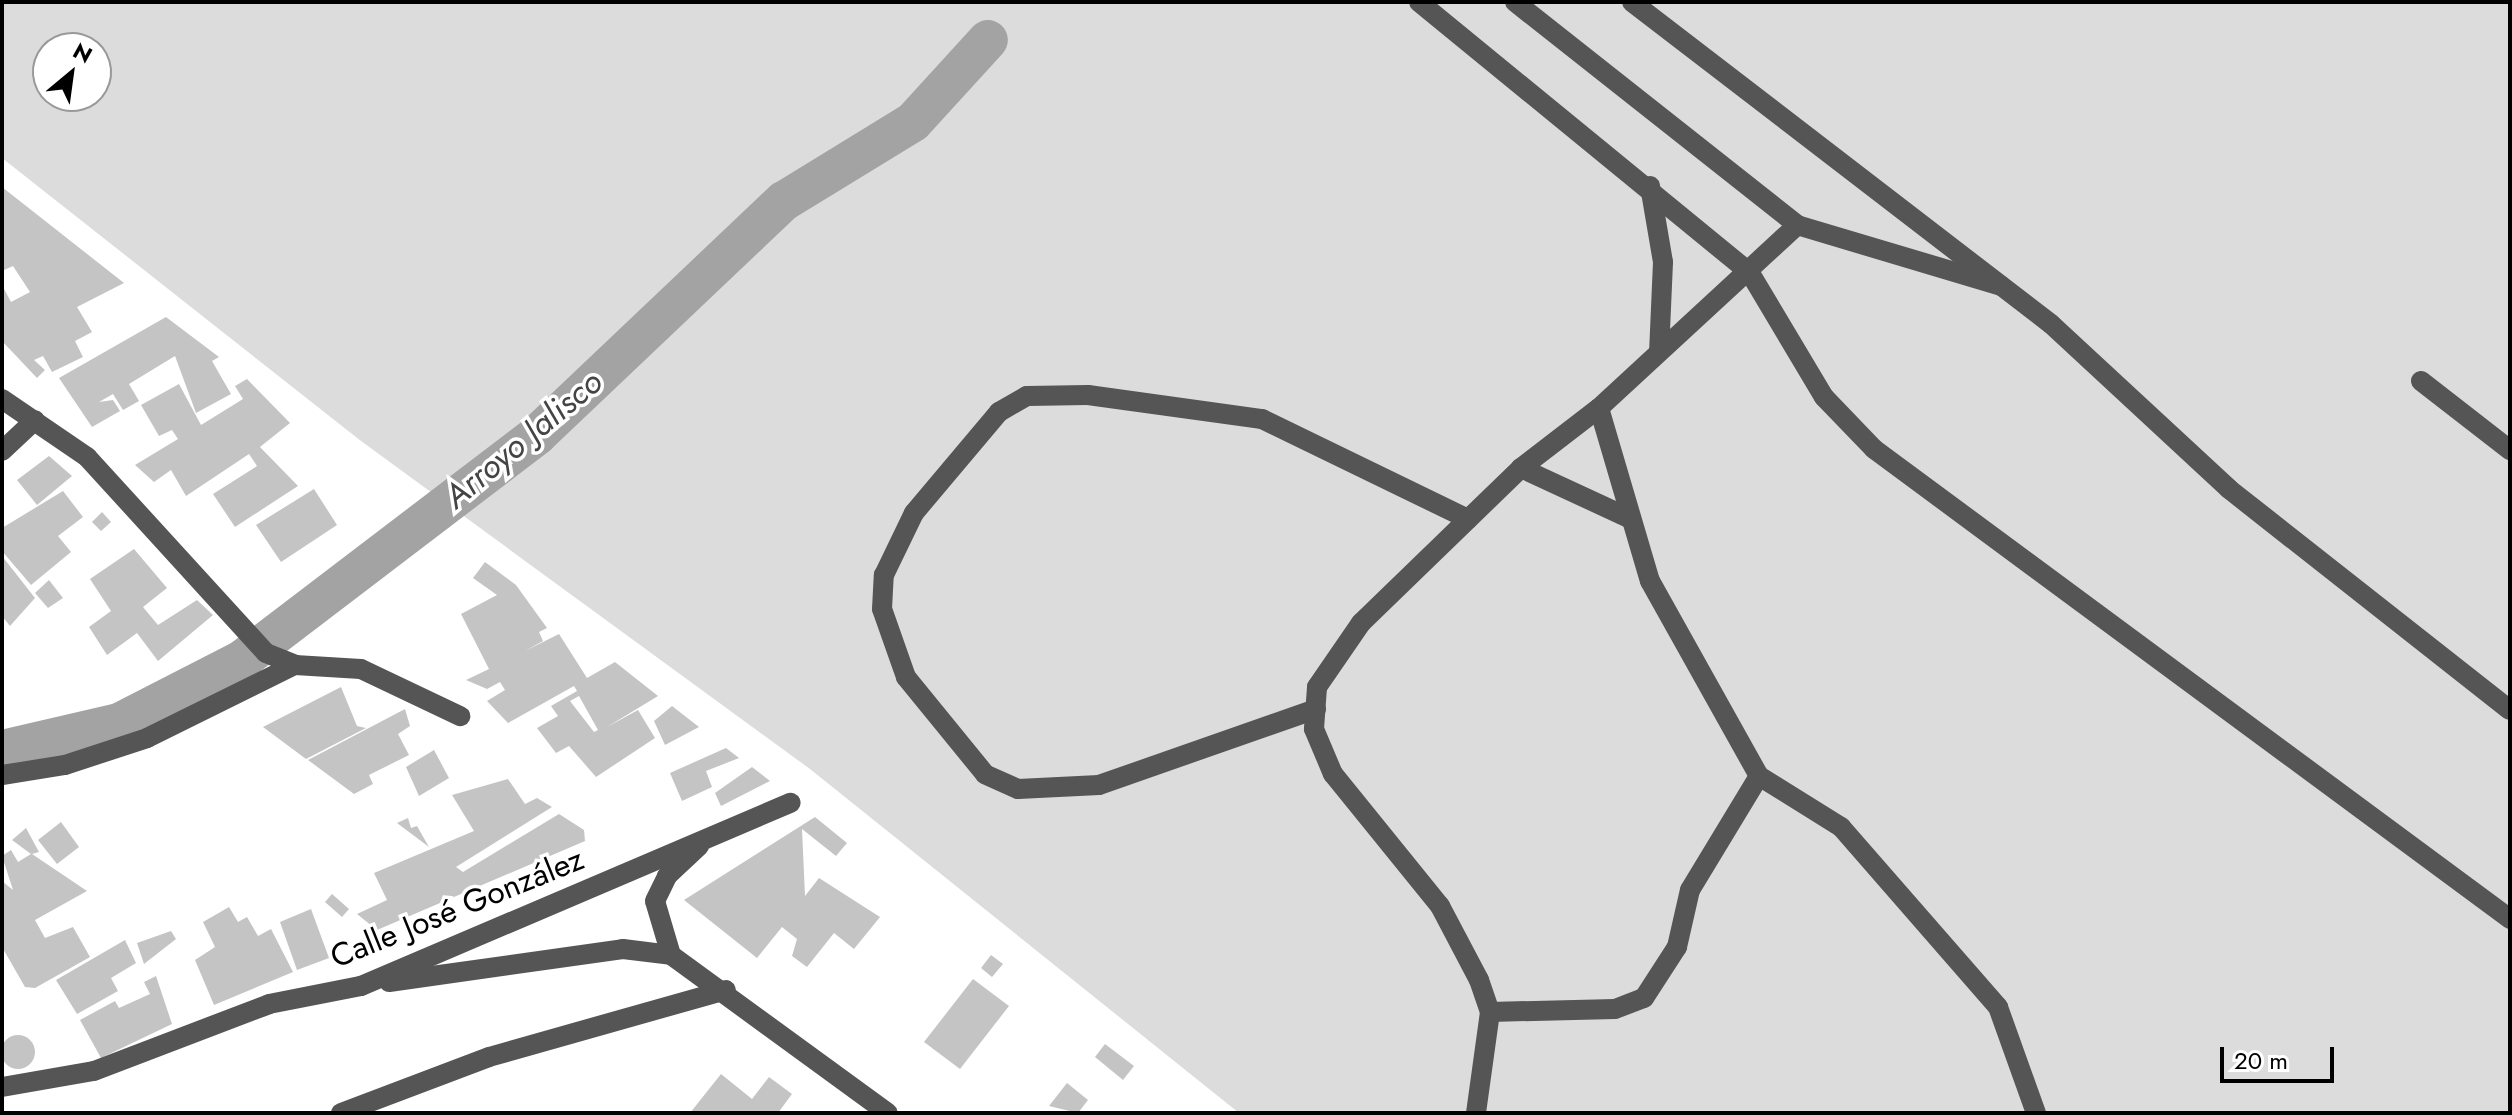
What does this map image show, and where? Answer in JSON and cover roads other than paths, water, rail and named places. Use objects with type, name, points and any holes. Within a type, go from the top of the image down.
[{"type":"street","points":[[1419,2],[1650,186],[1750,273],[1824,397],[1874,449],[2510,919]]},
{"type":"street","points":[[1515,2],[1797,225],[2001,286]]},
{"type":"street","points":[[1632,2],[2001,286],[2229,489],[2510,710]]},
{"type":"street","points":[[1650,186],[1663,262],[1659,352]]},
{"type":"street","points":[[1476,1113],[1490,1012],[1440,906],[1333,774],[1314,729],[1317,687],[1361,623],[1468,519],[1521,468],[1599,408],[1750,273],[1797,225]]},
{"type":"street","points":[[2421,381],[2510,450]]},
{"type":"street","points":[[1316,709],[1099,785],[1018,789],[985,774],[906,677],[882,609],[884,575],[914,513],[999,412],[1027,396],[1088,395],[1262,419],[1468,519]]},
{"type":"street","points":[[2,399],[87,457],[237,625],[266,653],[295,665],[361,669],[460,716]]},
{"type":"street","points":[[1599,408],[1650,581],[1759,776],[1841,827],[1998,1007],[2036,1113]]},
{"type":"street","points":[[2,451],[35,420]]},
{"type":"street","points":[[1521,468],[1631,519]]},
{"type":"street","points":[[2,775],[65,765],[147,738],[295,665]]},
{"type":"street","points":[[1490,1012],[1615,1009],[1644,998],[1677,947],[1690,890],[1759,776]]},
{"type":"street","name":"Calle José González","points":[[2,1087],[94,1071],[269,1004],[361,986],[791,803]]},
{"type":"street","points":[[671,955],[655,901],[667,876],[705,840]]},
{"type":"street","points":[[361,986],[623,949],[671,955],[726,990],[888,1113]]},
{"type":"street","points":[[341,1113],[489,1057],[726,990]]},
{"type":"waterway","name":"Arroyo Jalisco","points":[[2,750],[119,723],[242,660],[537,435],[784,201],[913,122],[988,40]]}]
